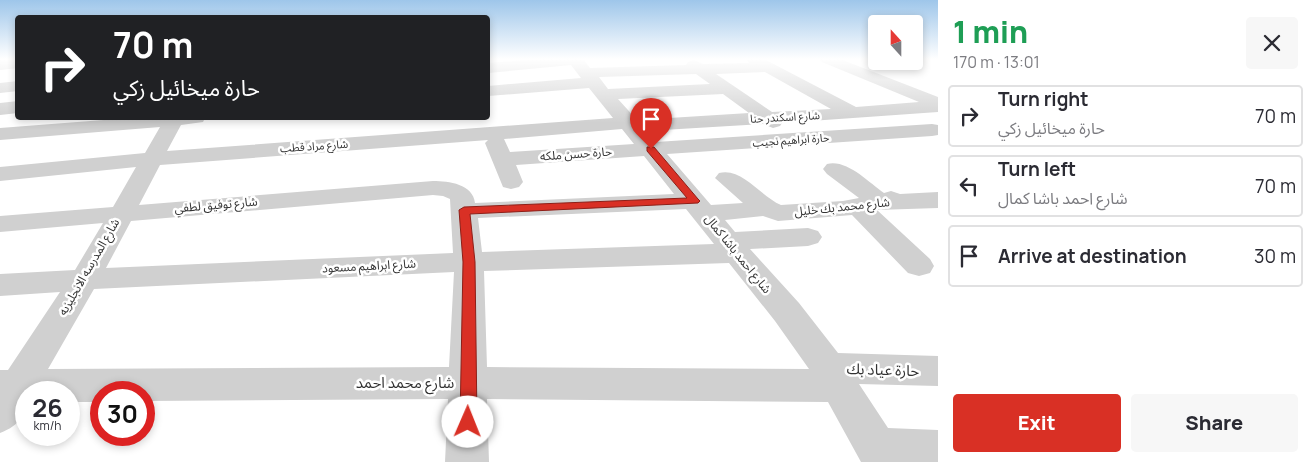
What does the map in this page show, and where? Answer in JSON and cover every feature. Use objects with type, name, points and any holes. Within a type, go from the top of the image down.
[{"type":"street","points":[[490,91],[549,81]]},
{"type":"street","name":"شارع احمد باشا كمال","points":[[594,81],[787,312],[834,377],[880,455]]},
{"type":"street","points":[[653,81],[727,88]]},
{"type":"street","points":[[720,81],[727,88],[796,140]]},
{"type":"street","points":[[794,81],[853,113]]},
{"type":"street","points":[[881,81],[938,105]]},
{"type":"street","points":[[0,88],[15,86]]},
{"type":"street","name":"شارع اسكندر حنا","points":[[630,124],[853,113],[938,105]]},
{"type":"street","points":[[0,109],[15,107]]},
{"type":"street","name":"شارع مراد قطب","points":[[0,174],[564,119],[630,124]]},
{"type":"street","points":[[0,134],[159,120]]},
{"type":"street","name":"شارع المدرسه الانجليزيه","points":[[7,395],[85,279],[151,159],[180,120]]},
{"type":"street","points":[[490,125],[511,182]]},
{"type":"street","name":"حارة ابراهيم نجيب","points":[[651,149],[932,130]]},
{"type":"street","name":"حارة حسن ملكه","points":[[502,159],[651,149]]},
{"type":"street","points":[[835,169],[869,205],[919,266]]},
{"type":"street","name":"شارع محمد بك خليل","points":[[727,178],[764,208],[773,212],[869,205],[931,197]]},
{"type":"street","name":"شارع توفيق لطفي","points":[[0,224],[432,188],[446,188],[456,191],[462,197],[464,210]]},
{"type":"street","points":[[467,462],[469,262],[464,210],[700,207],[755,210]]},
{"type":"street","name":"شارع ابراهيم مسعود","points":[[0,285],[85,279],[469,262],[733,247],[808,237]]},
{"type":"street","name":"حارة عياد بك","points":[[834,377],[938,372]]},
{"type":"street","name":"شارع محمد احمد","points":[[7,395],[469,383],[834,377]]},
{"type":"street","points":[[880,455],[938,450]]},
{"type":"route","points":[[468,422],[469,262],[464,210],[695,201],[651,149]]}]
